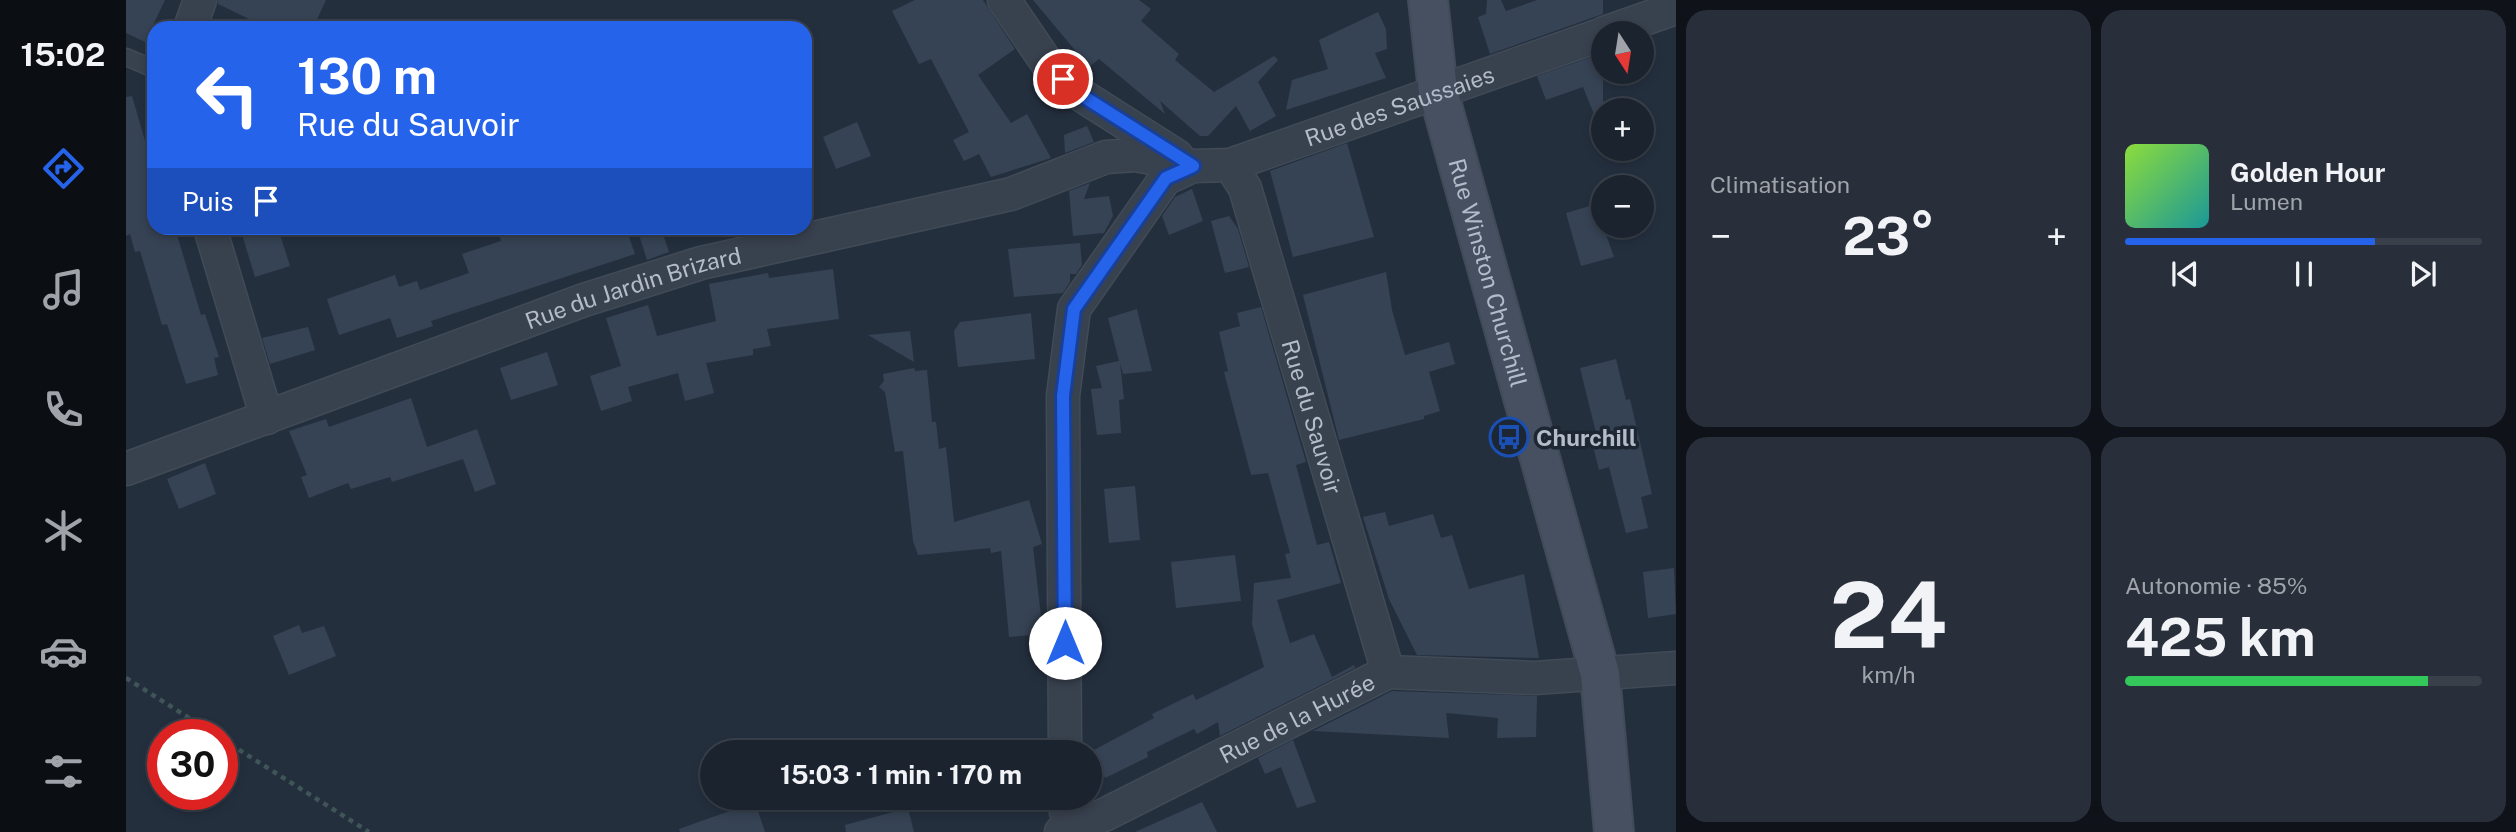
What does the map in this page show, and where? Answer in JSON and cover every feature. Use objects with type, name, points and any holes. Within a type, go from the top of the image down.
[{"type":"main road","name":"Rue Winston Churchill","points":[[1428,0],[1438,91],[1600,674],[1614,832]]},
{"type":"street","points":[[192,21],[200,0]]},
{"type":"street","points":[[1004,0],[1049,66],[1078,93],[1193,166]]},
{"type":"street","name":"Rue des Saussaies","points":[[1639,21],[1676,8]]},
{"type":"street","name":"Rue des Saussaies","points":[[1193,166],[1230,165],[1591,38]]},
{"type":"street","name":"Rue du Jardin Brizard","points":[[126,469],[584,300],[701,263],[1011,194],[1106,157],[1136,155],[1193,166]]},
{"type":"street","name":"Rue du Sauvoir","points":[[1230,165],[1245,188],[1388,672]]},
{"type":"street","points":[[1065,740],[1063,396],[1074,309],[1166,178],[1193,166]]},
{"type":"street","points":[[212,235],[267,418]]},
{"type":"street","name":"Rue de la Hurée","points":[[1068,822],[1388,672],[1535,678],[1676,668]]},
{"type":"lane","points":[[126,57],[147,66]]},
{"type":"path","points":[[126,678],[191,719]]},
{"type":"path","points":[[238,749],[369,832]]},
{"type":"building","points":[[126,0],[165,0],[155,21],[147,21],[145,42],[126,33]]},
{"type":"building","points":[[218,0],[326,0],[316,21],[253,21],[218,4]]},
{"type":"building","points":[[915,0],[983,0],[1015,49],[978,75],[1011,123],[1027,114],[1051,158],[991,177],[979,154],[964,161],[953,140],[969,132],[931,59],[919,64],[892,11]]},
{"type":"building","points":[[1033,0],[1139,0],[1151,9],[1141,21],[1179,54],[1175,60],[1214,92],[1274,56],[1278,60],[1258,82],[1276,116],[1250,131],[1236,106],[1208,136],[1200,136],[1160,101],[1165,114],[1099,59],[1089,67]]},
{"type":"building","points":[[1487,0],[1501,0],[1506,11],[1537,0],[1603,0],[1603,14],[1490,54],[1478,17],[1486,14]]},
{"type":"building","points":[[1378,12],[1386,29],[1387,49],[1375,53],[1386,78],[1286,110],[1292,80],[1328,69],[1319,40]]},
{"type":"building","points":[[1591,57],[1591,84],[1603,84],[1603,98],[1591,98],[1591,107],[1583,87],[1546,100],[1537,76]]},
{"type":"building","points":[[132,96],[147,148],[147,235],[177,235],[201,315],[205,314],[219,357],[214,358],[218,375],[186,384],[167,324],[162,325],[140,251],[135,252],[130,234],[126,236],[126,97]]},
{"type":"building","points":[[857,122],[871,156],[836,169],[823,137]]},
{"type":"building","points":[[1087,126],[1094,142],[1065,153],[1064,135]]},
{"type":"building","points":[[1347,143],[1374,237],[1293,257],[1270,171]]},
{"type":"building","points":[[1090,183],[1084,199],[1109,196],[1113,216],[1104,233],[1073,236],[1069,191]]},
{"type":"building","points":[[1192,189],[1203,221],[1169,235],[1162,216],[1175,197]]},
{"type":"building","points":[[1591,206],[1591,238],[1607,238],[1614,257],[1581,266],[1566,213]]},
{"type":"building","points":[[1229,216],[1238,229],[1249,267],[1225,273],[1211,221]]},
{"type":"building","points":[[242,235],[280,235],[290,266],[255,277]]},
{"type":"building","points":[[499,235],[628,235],[635,254],[431,321],[433,326],[397,338],[390,318],[339,335],[327,299],[395,275],[399,287],[417,281],[420,290],[469,273],[462,254],[501,241]]},
{"type":"building","points":[[639,235],[663,235],[669,252],[647,260]]},
{"type":"building","points":[[1080,243],[1082,265],[1076,274],[1070,274],[1070,282],[1063,293],[1014,297],[1008,249]]},
{"type":"building","points":[[833,269],[839,319],[767,329],[771,346],[753,349],[753,355],[706,363],[714,393],[685,401],[678,373],[628,387],[632,401],[601,411],[590,376],[621,366],[606,318],[648,305],[657,336],[716,321],[709,284],[768,273],[769,278]]},
{"type":"building","points":[[1386,272],[1392,310],[1405,355],[1449,342],[1455,364],[1429,372],[1440,411],[1424,416],[1424,419],[1339,440],[1303,295]]},
{"type":"building","points":[[1261,307],[1306,462],[1296,465],[1317,545],[1329,542],[1341,583],[1277,600],[1290,643],[1314,634],[1332,677],[1354,665],[1355,668],[1220,736],[1218,722],[1197,734],[1194,729],[1147,752],[1148,757],[1105,778],[1102,772],[1102,746],[1154,718],[1152,714],[1193,694],[1196,700],[1264,667],[1252,624],[1254,583],[1291,578],[1285,554],[1290,553],[1268,473],[1251,475],[1224,372],[1228,371],[1219,332],[1240,326],[1237,313]]},
{"type":"building","points":[[1137,309],[1152,371],[1123,374],[1120,363],[1124,399],[1119,400],[1121,433],[1097,435],[1091,389],[1102,388],[1096,366],[1119,361],[1108,318]]},
{"type":"building","points":[[1031,313],[1035,359],[958,367],[954,331],[960,322]]},
{"type":"building","points":[[308,327],[315,350],[270,364],[262,338]]},
{"type":"building","points":[[910,331],[914,362],[868,335]]},
{"type":"building","points":[[547,352],[558,385],[511,400],[500,368]]},
{"type":"building","points":[[1616,359],[1626,400],[1630,399],[1652,494],[1641,497],[1648,528],[1626,533],[1609,467],[1599,470],[1593,446],[1599,445],[1580,368]]},
{"type":"building","points":[[914,368],[915,371],[927,370],[932,422],[936,422],[939,449],[946,447],[954,522],[1029,500],[1042,544],[1033,547],[1043,634],[1009,637],[1001,551],[991,553],[990,548],[918,555],[913,541],[903,451],[895,452],[885,392],[879,387],[884,381],[883,374]]},
{"type":"building","points":[[411,398],[427,447],[477,429],[496,484],[475,492],[463,459],[392,482],[390,477],[351,489],[348,483],[309,498],[301,477],[307,475],[289,431],[326,419],[329,427]]},
{"type":"building","points":[[205,463],[216,494],[179,509],[167,479]]},
{"type":"building","points":[[1135,486],[1140,540],[1109,543],[1104,489]]},
{"type":"building","points":[[1385,512],[1389,526],[1433,514],[1441,538],[1452,535],[1469,589],[1524,574],[1539,658],[1417,655],[1389,599],[1363,517]]},
{"type":"building","points":[[1235,555],[1241,601],[1176,608],[1171,562]]},
{"type":"building","points":[[1674,568],[1676,614],[1648,618],[1643,572]]},
{"type":"building","points":[[299,625],[302,633],[324,626],[336,656],[289,675],[273,636]]},
{"type":"building","points":[[1392,691],[1537,696],[1536,737],[1497,738],[1498,718],[1446,713],[1449,738],[1313,731]]},
{"type":"building","points":[[1293,740],[1316,802],[1297,808],[1281,767],[1265,774],[1258,758]]},
{"type":"building","points":[[1202,802],[1217,832],[1135,832]]},
{"type":"building","points":[[732,810],[758,810],[765,832],[680,832],[679,829]]},
{"type":"building","points":[[908,810],[914,832],[846,832],[845,825]]},
{"type":"place","name":"Churchill","points":[[1509,437]]},
{"type":"route","points":[[1063,79],[1078,93],[1193,166],[1166,178],[1074,309],[1063,396],[1065,643]]}]
